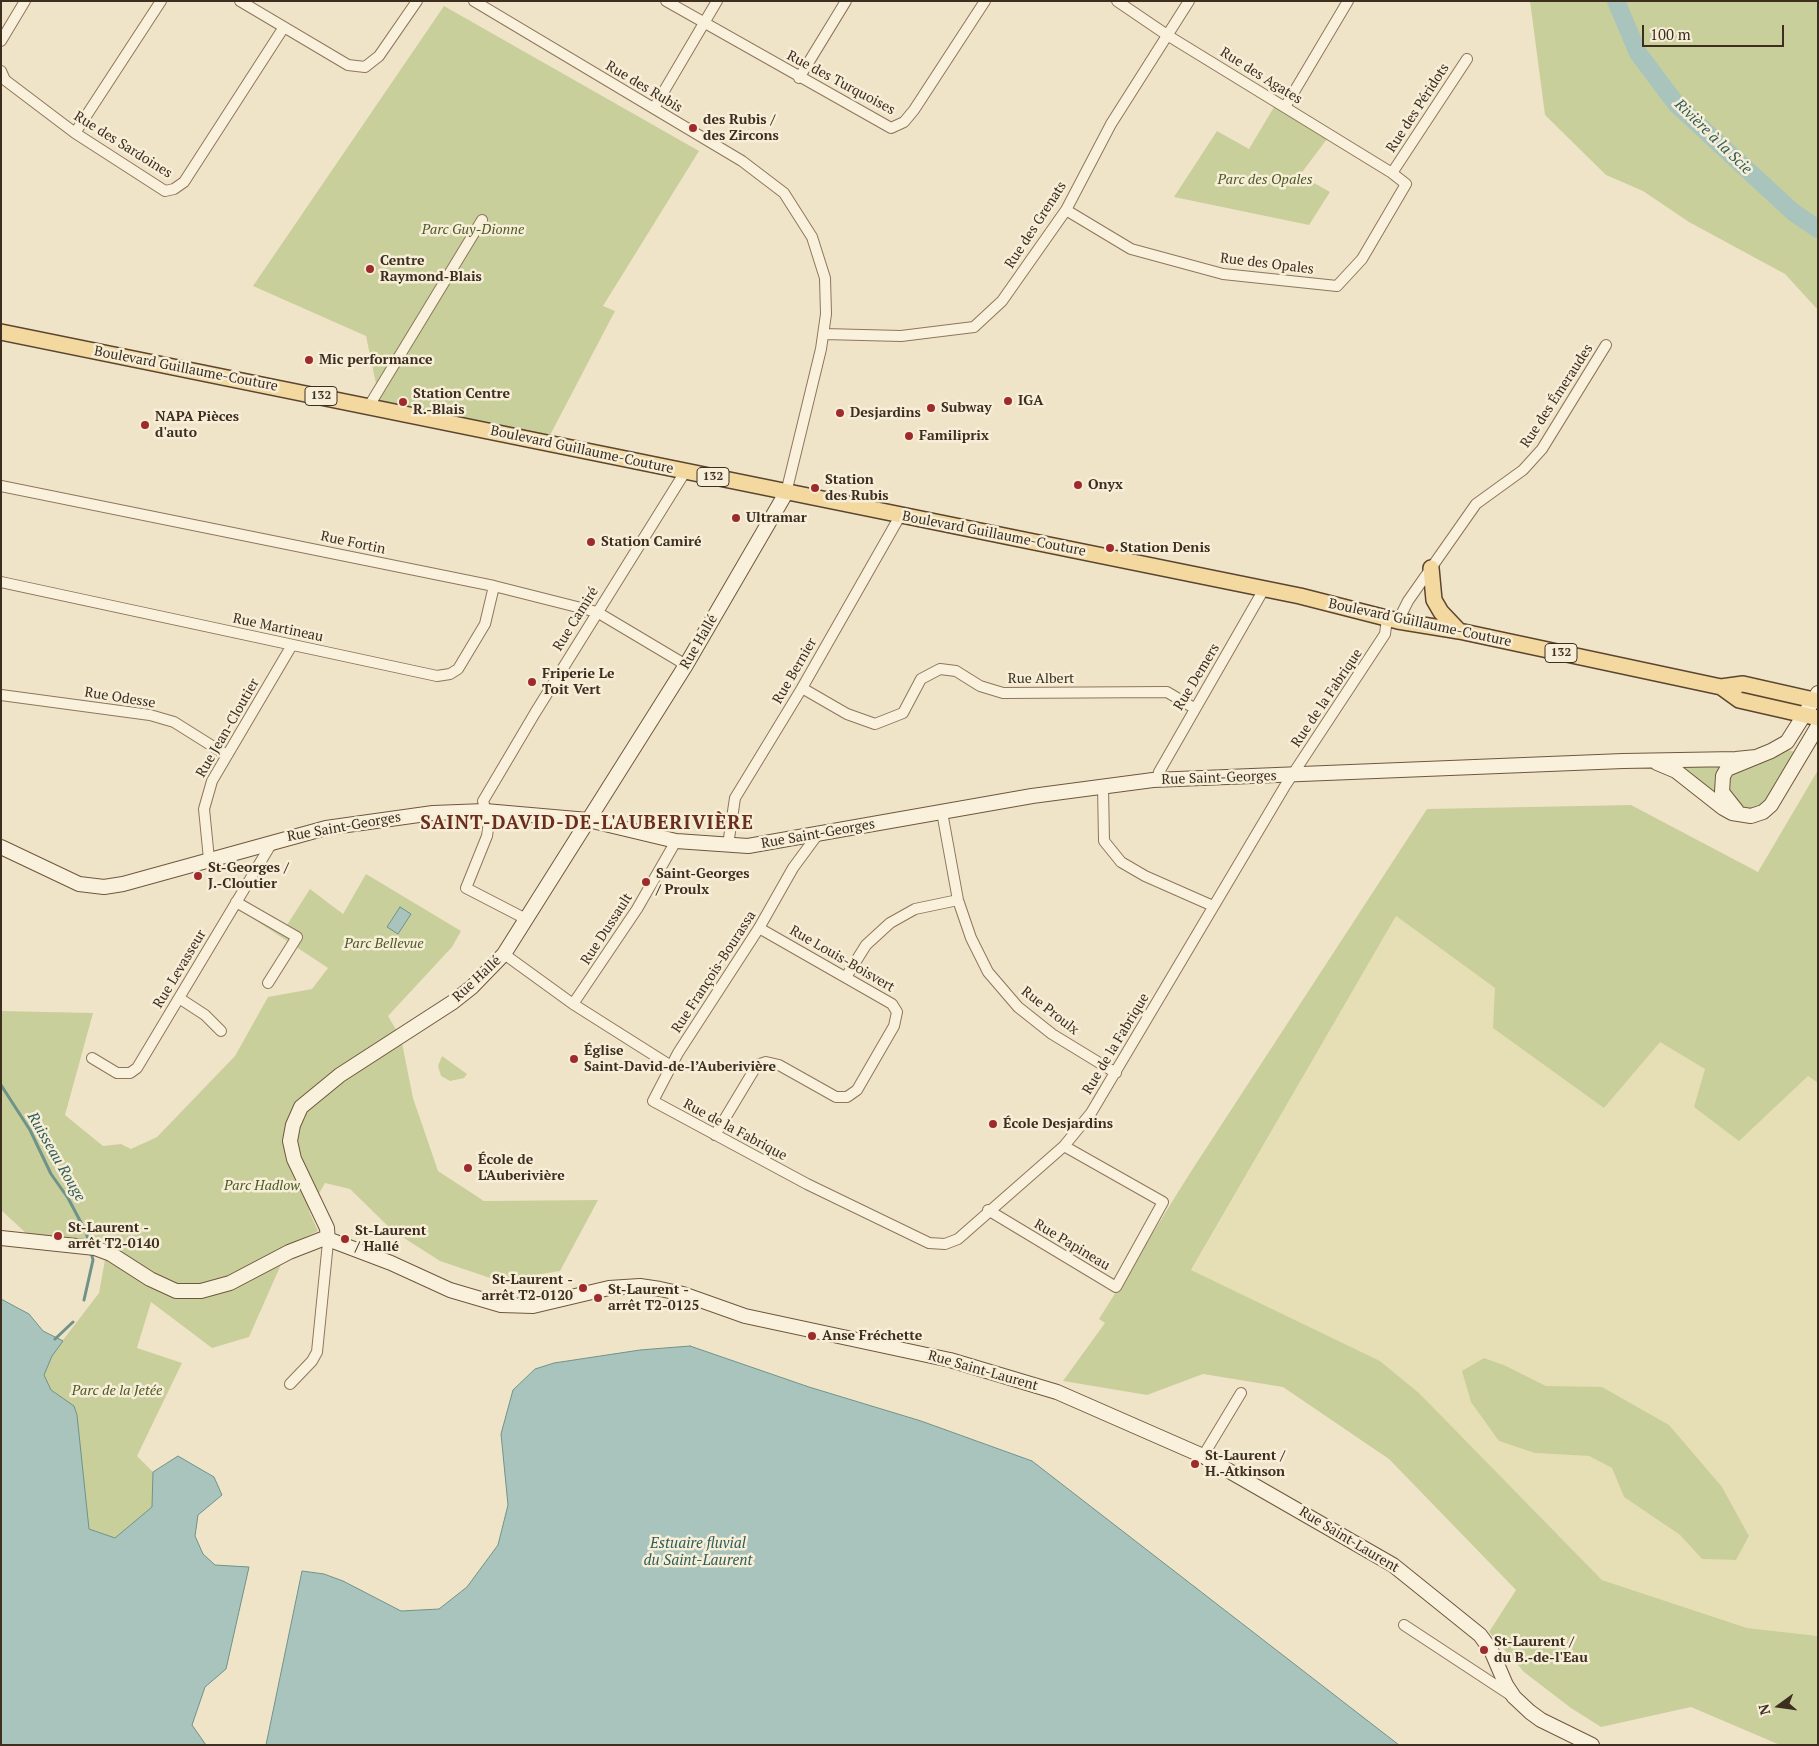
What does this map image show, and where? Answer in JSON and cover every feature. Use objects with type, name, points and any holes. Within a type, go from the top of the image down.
[{"type":"main road","name":"Boulevard Guillaume-Couture","points":[[1,332],[1264,589],[1393,620],[1458,631],[1721,687],[1744,684],[1816,698]]},
{"type":"main road","points":[[1431,568],[1434,600],[1441,612],[1458,631]]},
{"type":"main road","name":"Boulevard Guillaume-Couture","points":[[1721,687],[1738,700],[1811,716]]},
{"type":"street","points":[[1,41],[25,1]]},
{"type":"street","points":[[75,134],[161,1]]},
{"type":"street","points":[[240,1],[348,65],[365,67],[379,56],[417,1]]},
{"type":"street","name":"Rue des Rubis","points":[[474,1],[742,161],[784,192],[812,237],[825,278],[826,314],[824,334],[786,493]]},
{"type":"street","name":"Rue des Turquoises","points":[[666,1],[799,78],[891,128],[904,122],[914,110],[985,1]]},
{"type":"street","points":[[654,108],[717,1]]},
{"type":"street","points":[[799,78],[846,1]]},
{"type":"street","name":"Rue des Agates","points":[[1117,1],[1167,35],[1392,173]]},
{"type":"street","name":"Rue des Grenats","points":[[824,334],[901,336],[974,327],[1002,302],[1066,210],[1111,124],[1189,1]]},
{"type":"street","points":[[1285,107],[1348,1]]},
{"type":"street","name":"Rue des Sardoines","points":[[1,71],[5,80],[75,134],[165,191],[174,189],[184,182],[284,27]]},
{"type":"street","name":"Rue des Péridots","points":[[1392,173],[1467,59]]},
{"type":"street","name":"Rue des Opales","points":[[1066,210],[1131,249],[1223,274],[1337,286],[1362,259],[1406,184],[1392,173]]},
{"type":"street","points":[[369,406],[482,220]]},
{"type":"street","name":"Rue des Émeraudes","points":[[1393,620],[1476,504],[1523,470],[1542,449],[1606,345]]},
{"type":"street","name":"Rue Camiré","points":[[526,919],[466,888],[487,836],[489,822],[483,801],[597,612],[685,472]]},
{"type":"street","name":"Rue Fortin","points":[[1,486],[494,586],[597,612],[686,664]]},
{"type":"street","name":"Rue Hallé","points":[[290,1384],[312,1361],[317,1352],[328,1242],[325,1222],[294,1159],[290,1141],[293,1125],[301,1107],[340,1076],[453,1002],[472,987],[504,954],[686,664],[786,493]]},
{"type":"street","name":"Rue Bernier","points":[[728,845],[735,798],[802,688],[900,516]]},
{"type":"street","name":"Rue Martineau","points":[[1,582],[437,676],[450,674],[458,669],[485,624],[494,586]]},
{"type":"street","name":"Rue Demers","points":[[1158,780],[1158,772],[1264,589]]},
{"type":"street","name":"Rue de la Fabrique","points":[[653,1101],[806,1184],[928,1243],[945,1244],[958,1238],[1064,1146],[1091,1113],[1292,774],[1393,620]]},
{"type":"street","name":"Rue Jean-Cloutier","points":[[208,859],[204,809],[212,781],[225,754],[292,645]]},
{"type":"street","name":"Rue Albert","points":[[802,688],[847,714],[875,724],[903,713],[921,679],[940,669],[956,670],[980,686],[1003,693],[1167,692],[1194,708]]},
{"type":"street","name":"Rue Odesse","points":[[1,695],[150,715],[174,722],[225,754]]},
{"type":"street","name":"Rue Saint-Georges","points":[[1741,815],[1732,807],[1722,792],[1723,776],[1727,769],[1787,742],[1811,716],[1816,698]]},
{"type":"street","points":[[1741,815],[1751,816],[1763,812],[1771,805],[1818,726]]},
{"type":"street","name":"Rue Saint-Georges","points":[[1,847],[79,884],[104,887],[123,884],[273,841],[360,822],[424,814],[485,811],[588,820],[676,840],[748,846],[1103,786],[1158,780],[1756,757]]},
{"type":"street","name":"Rue Saint-Georges","points":[[1652,761],[1676,771],[1723,808],[1741,815]]},
{"type":"street","points":[[1103,786],[1104,841],[1121,862],[1145,876],[1213,906]]},
{"type":"street","name":"Rue Proulx","points":[[942,812],[958,900],[970,938],[988,972],[1018,1007],[1052,1034],[1116,1073]]},
{"type":"street","name":"Rue François-Bourassa","points":[[653,1101],[671,1066],[759,928],[793,868],[818,834]]},
{"type":"street","name":"Rue Dussault","points":[[573,1004],[637,910],[676,840]]},
{"type":"street","name":"Rue Levasseur","points":[[92,1058],[117,1073],[130,1073],[137,1068],[273,841]]},
{"type":"street","points":[[846,976],[866,945],[890,923],[915,909],[958,900]]},
{"type":"street","points":[[236,902],[297,937],[268,983]]},
{"type":"street","name":"Rue Louis-Boisvert","points":[[715,1135],[757,1065],[766,1062],[779,1065],[836,1098],[847,1097],[857,1090],[894,1026],[897,1012],[892,1004],[846,976],[759,928]]},
{"type":"street","points":[[504,954],[573,1004],[671,1066]]},
{"type":"street","points":[[179,998],[206,1014],[220,1031]]},
{"type":"street","name":"Rue Papineau","points":[[988,1210],[1116,1287],[1163,1202],[1064,1146]]},
{"type":"street","name":"Rue Saint-Laurent","points":[[1,1238],[95,1248],[111,1254],[145,1276],[176,1291],[201,1291],[230,1283],[308,1244],[325,1238],[328,1242],[392,1263],[450,1290],[501,1305],[533,1306],[591,1291],[640,1286],[683,1294],[745,1316],[950,1360],[1057,1392],[1204,1456],[1393,1565],[1438,1599],[1486,1642],[1501,1675],[1514,1697],[1541,1720],[1592,1745]]},
{"type":"street","points":[[1204,1456],[1241,1393]]},
{"type":"street","points":[[1404,1625],[1514,1697]]},
{"type":"shaded area","points":[[1396,916],[1495,988],[1659,1041],[1706,1069],[1808,1076],[1818,1083],[1818,1636],[1747,1628],[1602,1580],[1419,1393],[1380,1361],[1191,1271]],"holes":[[[1484,1358],[1504,1365],[1546,1386],[1722,1487],[1749,1536],[1736,1560],[1702,1559],[1680,1535],[1624,1497],[1612,1468],[1589,1456],[1535,1453]]]},
{"type":"green space","points":[[1530,1],[1818,1],[1818,310],[1785,274],[1689,222],[1643,191],[1606,175],[1545,115]]},
{"type":"green space","name":"Parc Guy-Dionne","points":[[444,6],[699,151],[603,306],[615,311],[548,439],[380,403],[366,336],[253,286]]},
{"type":"green space","name":"Parc des Opales","points":[[1277,102],[1330,135],[1300,175],[1330,192],[1309,225],[1174,197],[1217,131],[1249,149]]},
{"type":"green space","points":[[1780,747],[1801,754],[1778,794],[1751,816],[1652,761],[1736,759]]},
{"type":"green space","points":[[1818,770],[1818,1083],[1808,1076],[1739,1141],[1694,1107],[1705,1069],[1660,1042],[1604,1108],[1493,1028],[1495,988],[1396,916],[1191,1270],[1380,1361],[1419,1393],[1602,1580],[1747,1628],[1818,1636],[1818,1745],[1780,1745],[1691,1707],[1601,1727],[1571,1708],[1524,1672],[1489,1632],[1516,1590],[1389,1459],[1283,1387],[1203,1374],[1147,1395],[1063,1381],[1105,1323],[1099,1319],[1190,1173],[1427,809],[1631,805],[1758,872]]},
{"type":"green space","points":[[366,874],[461,931],[452,947],[388,1016],[401,1038],[413,1098],[438,1171],[484,1201],[598,1200],[560,1271],[499,1281],[440,1261],[393,1231],[350,1189],[325,1183],[309,1211],[318,1231],[290,1244],[249,1337],[212,1348],[151,1302],[137,1348],[182,1363],[137,1456],[153,1472],[178,1456],[214,1477],[222,1495],[198,1515],[195,1536],[203,1554],[215,1565],[249,1567],[226,1669],[205,1687],[192,1725],[206,1745],[141,1745],[1,1299],[29,1314],[43,1331],[63,1340],[99,1293],[105,1260],[73,1244],[26,1233],[1,1210],[1,1011],[93,1013],[65,1115],[103,1146],[121,1144],[131,1149],[157,1137],[235,1056],[268,997],[312,989],[328,968],[234,906],[239,898],[287,925],[310,889],[343,914]]},
{"type":"green space","points":[[442,1056],[467,1074],[464,1078],[450,1081],[441,1076],[438,1066]]},
{"type":"green space","points":[[1484,1358],[1504,1365],[1546,1386],[1602,1387],[1669,1425],[1722,1487],[1749,1536],[1736,1560],[1702,1559],[1680,1535],[1624,1497],[1612,1468],[1589,1456],[1535,1453],[1499,1441],[1471,1402],[1462,1371]]},
{"type":"water","points":[[400,907],[411,914],[398,934],[387,927]]},
{"type":"water","points":[[1,1299],[29,1314],[43,1331],[63,1341],[52,1356],[44,1375],[51,1390],[74,1406],[77,1415],[89,1529],[115,1538],[152,1507],[153,1472],[178,1456],[214,1477],[222,1495],[198,1515],[195,1536],[203,1554],[215,1565],[249,1567],[226,1669],[205,1687],[192,1725],[206,1745],[1,1745]]},
{"type":"water","name":"Estuaire fluvial du Saint-Laurent","points":[[690,1346],[809,1387],[921,1421],[1032,1461],[1399,1745],[266,1745],[302,1571],[324,1574],[343,1581],[401,1611],[439,1609],[467,1587],[498,1545],[508,1505],[501,1434],[513,1390],[535,1369],[554,1363],[640,1350]]},
{"type":"waterway","name":"Rivière à la Scie","points":[[1616,1],[1638,53],[1677,105],[1793,212],[1818,229]]},
{"type":"waterway","name":"Ruisseau Rouge","points":[[1,1085],[30,1130],[51,1174],[68,1198],[86,1232],[89,1243]]},
{"type":"waterway","name":"Ruisseau Rouge","points":[[84,1300],[93,1260],[91,1252]]},
{"type":"waterway","name":"Ruisseau Rouge","points":[[55,1339],[73,1322]]},
{"type":"place","name":"des Rubis / des Zircons","points":[[693,128]]},
{"type":"place","name":"Centre Raymond-Blais","points":[[370,269]]},
{"type":"place","name":"Mic performance","points":[[309,360]]},
{"type":"place","name":"IGA","points":[[1008,401]]},
{"type":"place","name":"Station Centre R.-Blais","points":[[403,402]]},
{"type":"place","name":"Subway","points":[[931,408]]},
{"type":"place","name":"Desjardins","points":[[840,413]]},
{"type":"place","name":"NAPA Pièces d'auto","points":[[145,425]]},
{"type":"place","name":"Familiprix","points":[[909,436]]},
{"type":"place","name":"Onyx","points":[[1078,485]]},
{"type":"place","name":"Station des Rubis","points":[[815,488]]},
{"type":"place","name":"Ultramar","points":[[736,518]]},
{"type":"place","name":"Station Camiré","points":[[591,542]]},
{"type":"place","name":"Station Denis","points":[[1110,548]]},
{"type":"place","name":"Friperie Le Toit Vert","points":[[532,682]]},
{"type":"place","name":"St-Georges / J.-Cloutier","points":[[198,876]]},
{"type":"place","name":"Saint-Georges / Proulx","points":[[646,882]]},
{"type":"place","name":"Église Saint-David-de-l’Auberivière","points":[[574,1059]]},
{"type":"place","name":"École Desjardins","points":[[993,1124]]},
{"type":"place","name":"École de L'Auberivière","points":[[468,1168]]},
{"type":"place","name":"St-Laurent - arrêt T2-0140","points":[[58,1236]]},
{"type":"place","name":"St-Laurent / Hallé","points":[[345,1239]]},
{"type":"place","name":"St-Laurent - arrêt T2-0120","points":[[583,1288]]},
{"type":"place","name":"St-Laurent - arrêt T2-0125","points":[[598,1298]]},
{"type":"place","name":"Anse Fréchette","points":[[812,1336]]},
{"type":"place","name":"St-Laurent / H.-Atkinson","points":[[1195,1464]]},
{"type":"place","name":"St-Laurent / du B.-de-l'Eau","points":[[1484,1650]]},
{"type":"district","name":"SAINT-DAVID-DE-L'AUBERIVIÈRE","points":[[587,824]]},
{"type":"park label","name":"Parc Bellevue","points":[[384,944]]},
{"type":"park label","name":"Parc Hadlow","points":[[262,1186]]},
{"type":"park label","name":"Parc de la Jetée","points":[[117,1391]]}]
